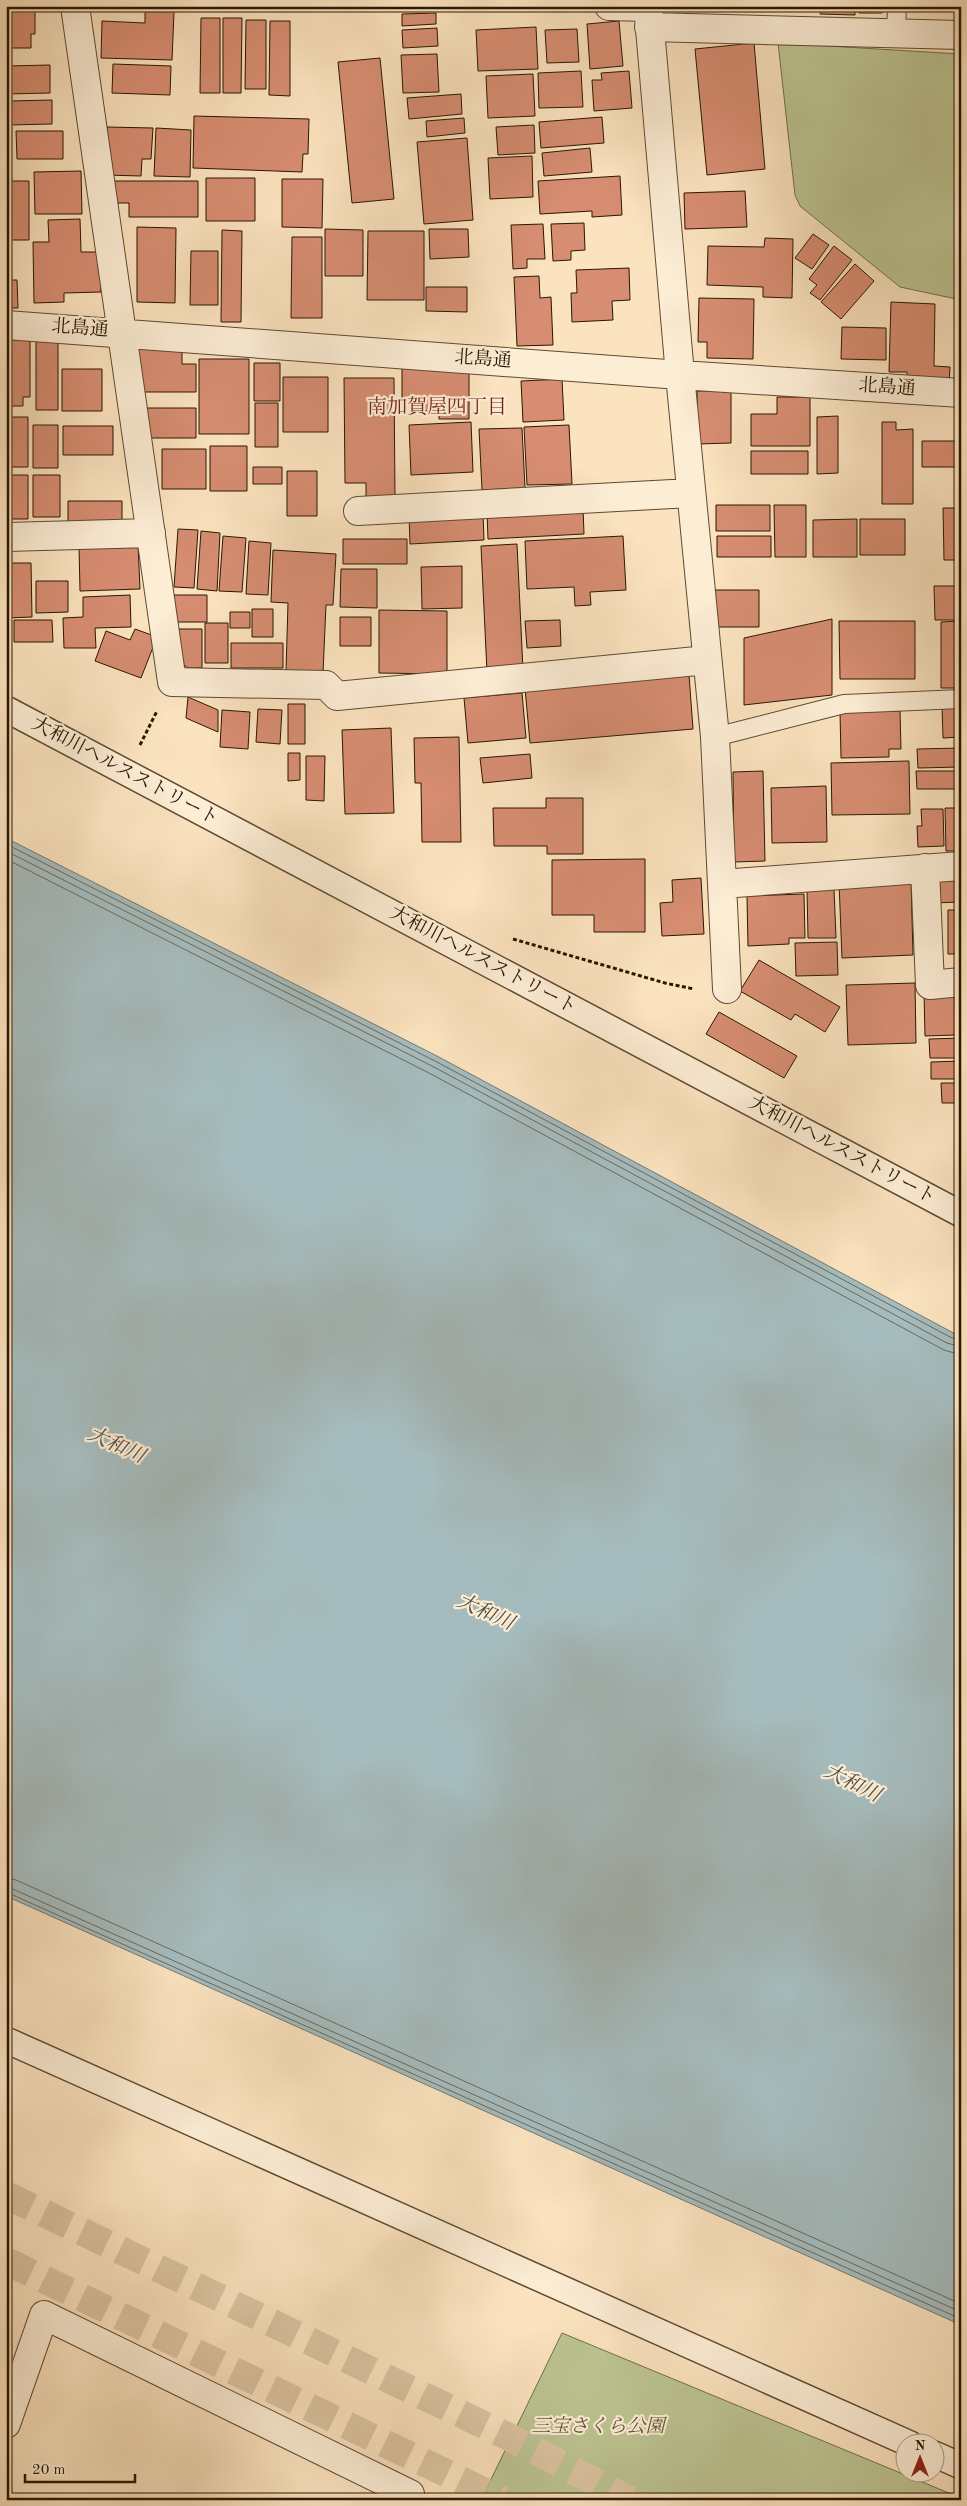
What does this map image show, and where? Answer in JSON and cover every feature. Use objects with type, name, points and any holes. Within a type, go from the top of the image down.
[{"type":"street","points":[[75,6],[172,682],[326,685],[337,696],[707,660]]},
{"type":"street","points":[[608,6],[648,13],[896,19],[961,35]]},
{"type":"street","points":[[648,13],[680,375],[715,736],[727,989]]},
{"type":"street","name":"北島通","points":[[6,325],[122,332],[680,375],[961,393]]},
{"type":"street","points":[[358,511],[691,493]]},
{"type":"street","points":[[6,537],[151,533]]},
{"type":"street","name":"大和川ヘルスストリート","points":[[6,709],[961,1214]]},
{"type":"street","points":[[722,884],[961,866]]},
{"type":"street","points":[[925,868],[930,985],[961,982]]},
{"type":"street","points":[[6,2040],[894,2437]]},
{"type":"street","points":[[6,2424],[44,2315],[410,2494],[408,2500]]},
{"type":"street","points":[[944,2458],[961,2466]]},
{"type":"lane","points":[[715,736],[844,704],[961,699]]},
{"type":"path","points":[[126,772],[172,682]]},
{"type":"path","points":[[512,938],[664,983],[712,992],[727,989]]},
{"type":"green space","points":[[778,43],[961,54],[961,300],[900,287],[800,206],[795,195]]},
{"type":"green space","name":"三宝さくら公園","points":[[562,2333],[894,2470],[894,2484],[927,2484],[961,2498],[961,2500],[481,2500]]},
{"type":"water","name":"大和川","points":[[6,838],[437,1056],[961,1337],[961,2325],[6,1896]]},
{"type":"building","points":[[6,6],[35,6],[35,34],[31,34],[31,48],[6,48]]},
{"type":"building","points":[[821,6],[855,6],[855,15],[820,14]]},
{"type":"building","points":[[859,6],[882,6],[882,13],[859,13]]},
{"type":"building","points":[[145,12],[174,12],[172,60],[101,58],[102,21],[145,23]]},
{"type":"building","points":[[436,13],[436,24],[402,26],[402,14]]},
{"type":"building","points":[[201,18],[220,18],[220,93],[200,93]]},
{"type":"building","points":[[223,18],[242,18],[241,93],[223,93]]},
{"type":"building","points":[[246,20],[266,20],[266,89],[245,89]]},
{"type":"building","points":[[270,21],[290,21],[290,96],[269,95]]},
{"type":"building","points":[[619,21],[623,66],[590,69],[587,24]]},
{"type":"building","points":[[536,27],[538,69],[478,71],[476,30]]},
{"type":"building","points":[[437,28],[438,46],[403,48],[402,30]]},
{"type":"building","points":[[577,29],[579,62],[547,63],[545,30]]},
{"type":"building","points":[[754,43],[765,169],[707,175],[695,49]]},
{"type":"building","points":[[437,54],[439,92],[403,93],[401,55]]},
{"type":"building","points":[[380,58],[394,199],[352,203],[338,62]]},
{"type":"building","points":[[113,64],[171,66],[170,95],[112,93]]},
{"type":"building","points":[[50,65],[50,93],[6,94],[6,66]]},
{"type":"building","points":[[581,71],[583,107],[539,108],[538,73]]},
{"type":"building","points":[[629,71],[632,108],[594,111],[592,80],[602,80],[601,73]]},
{"type":"building","points":[[533,74],[535,116],[488,118],[486,76]]},
{"type":"building","points":[[461,94],[462,114],[409,119],[407,98]]},
{"type":"building","points":[[52,100],[52,124],[8,125],[8,101]]},
{"type":"building","points":[[194,116],[309,119],[308,154],[303,154],[302,172],[193,168]]},
{"type":"building","points":[[602,117],[604,143],[541,148],[539,122]]},
{"type":"building","points":[[464,118],[465,133],[427,137],[426,121]]},
{"type":"building","points":[[534,125],[535,153],[498,155],[496,127]]},
{"type":"building","points":[[107,127],[153,128],[151,159],[142,159],[141,176],[105,175]]},
{"type":"building","points":[[156,128],[191,130],[190,177],[154,176]]},
{"type":"building","points":[[16,131],[63,131],[63,159],[17,159]]},
{"type":"building","points":[[467,138],[473,220],[424,224],[417,142]]},
{"type":"building","points":[[590,148],[592,172],[544,176],[542,153]]},
{"type":"building","points":[[532,156],[533,197],[490,199],[488,158]]},
{"type":"building","points":[[81,171],[82,214],[35,214],[34,172]]},
{"type":"building","points":[[620,176],[622,215],[592,217],[592,211],[540,214],[538,181]]},
{"type":"building","points":[[206,178],[255,178],[255,221],[206,221]]},
{"type":"building","points":[[282,179],[323,179],[322,228],[282,227]]},
{"type":"building","points":[[6,181],[29,181],[29,240],[6,240]]},
{"type":"building","points":[[110,181],[198,181],[198,217],[129,217],[129,203],[110,203]]},
{"type":"building","points":[[745,191],[747,227],[685,229],[684,193]]},
{"type":"building","points":[[80,219],[81,252],[100,252],[101,292],[64,293],[64,302],[34,303],[33,242],[49,242],[48,220]]},
{"type":"building","points":[[584,223],[585,250],[571,251],[571,260],[553,261],[551,224]]},
{"type":"building","points":[[543,224],[545,259],[527,259],[527,268],[513,269],[511,225]]},
{"type":"building","points":[[137,227],[176,228],[175,303],[137,302]]},
{"type":"building","points":[[325,229],[363,230],[363,276],[325,276]]},
{"type":"building","points":[[429,229],[468,229],[469,257],[430,259]]},
{"type":"building","points":[[222,230],[242,231],[241,322],[221,322]]},
{"type":"building","points":[[368,231],[424,231],[424,300],[367,300]]},
{"type":"building","points":[[813,234],[829,245],[812,269],[795,258]]},
{"type":"building","points":[[292,237],[322,237],[322,318],[291,318]]},
{"type":"building","points":[[765,238],[793,239],[792,298],[763,297],[763,287],[707,285],[708,246],[764,247]]},
{"type":"building","points":[[834,246],[852,260],[820,300],[810,293],[817,285],[809,279]]},
{"type":"building","points":[[191,251],[218,251],[218,305],[190,305]]},
{"type":"building","points":[[855,264],[874,281],[841,319],[821,302]]},
{"type":"building","points":[[629,268],[630,300],[612,301],[613,320],[572,322],[571,293],[577,293],[576,270]]},
{"type":"building","points":[[539,276],[540,298],[551,297],[553,345],[517,346],[514,277]]},
{"type":"building","points":[[6,280],[17,280],[18,308],[6,308]]},
{"type":"building","points":[[426,287],[467,287],[467,312],[426,311]]},
{"type":"building","points":[[699,298],[754,299],[753,359],[707,358],[707,342],[698,342]]},
{"type":"building","points":[[891,302],[935,304],[934,366],[950,367],[949,385],[907,384],[907,372],[889,372]]},
{"type":"building","points":[[958,307],[961,307],[961,375],[956,375]]},
{"type":"building","points":[[842,327],[886,328],[886,360],[841,359]]},
{"type":"building","points":[[8,340],[30,340],[30,397],[23,397],[23,406],[6,406]]},
{"type":"building","points":[[36,341],[58,341],[58,410],[36,410]]},
{"type":"building","points":[[137,348],[182,348],[182,364],[196,364],[196,392],[137,392]]},
{"type":"building","points":[[199,359],[249,359],[249,434],[199,434]]},
{"type":"building","points":[[254,363],[280,363],[280,401],[254,401]]},
{"type":"building","points":[[402,363],[469,363],[469,419],[439,419],[439,411],[416,411],[416,404],[402,404]]},
{"type":"building","points":[[62,369],[102,369],[102,411],[62,411]]},
{"type":"building","points":[[283,377],[328,377],[328,432],[283,432]]},
{"type":"building","points":[[344,378],[394,378],[395,498],[366,498],[366,483],[345,483]]},
{"type":"building","points":[[562,379],[564,420],[523,422],[521,381]]},
{"type":"building","points":[[731,390],[731,443],[697,444],[697,391]]},
{"type":"building","points":[[777,397],[810,397],[810,446],[751,446],[751,414],[777,414]]},
{"type":"building","points":[[255,403],[278,403],[278,447],[255,447]]},
{"type":"building","points":[[145,408],[196,408],[196,438],[145,438]]},
{"type":"building","points":[[838,416],[838,473],[817,474],[817,417]]},
{"type":"building","points":[[6,417],[28,417],[28,467],[6,467]]},
{"type":"building","points":[[471,422],[473,472],[411,475],[409,425]]},
{"type":"building","points":[[882,422],[896,422],[896,430],[913,429],[913,504],[882,504]]},
{"type":"building","points":[[33,425],[58,425],[58,468],[33,468]]},
{"type":"building","points":[[569,425],[572,484],[527,485],[524,427]]},
{"type":"building","points":[[63,426],[113,426],[113,455],[63,455]]},
{"type":"building","points":[[522,428],[525,488],[482,490],[479,429]]},
{"type":"building","points":[[922,441],[961,441],[961,467],[922,467]]},
{"type":"building","points":[[210,446],[247,446],[247,491],[210,491]]},
{"type":"building","points":[[162,449],[206,449],[206,489],[162,489]]},
{"type":"building","points":[[751,451],[808,451],[808,474],[751,474]]},
{"type":"building","points":[[253,467],[282,467],[282,484],[253,484]]},
{"type":"building","points":[[287,471],[317,471],[317,516],[287,516]]},
{"type":"building","points":[[6,475],[28,475],[28,519],[6,519]]},
{"type":"building","points":[[33,475],[60,475],[60,517],[33,517]]},
{"type":"building","points":[[68,501],[122,501],[122,529],[68,529]]},
{"type":"building","points":[[716,505],[770,505],[770,531],[716,531]]},
{"type":"building","points":[[774,505],[806,505],[806,557],[775,557]]},
{"type":"building","points":[[583,508],[584,534],[488,539],[487,513]]},
{"type":"building","points":[[943,508],[961,508],[961,560],[944,560]]},
{"type":"building","points":[[483,512],[484,540],[410,544],[409,515]]},
{"type":"building","points":[[857,519],[857,557],[813,557],[813,520]]},
{"type":"building","points":[[860,519],[905,519],[905,555],[860,555]]},
{"type":"building","points":[[178,529],[198,530],[194,588],[174,587]]},
{"type":"building","points":[[201,531],[220,533],[217,591],[197,589]]},
{"type":"building","points":[[223,536],[246,538],[242,592],[219,591]]},
{"type":"building","points":[[623,536],[626,590],[590,592],[591,605],[575,606],[574,587],[527,589],[525,541]]},
{"type":"building","points":[[717,536],[771,536],[771,557],[717,557]]},
{"type":"building","points":[[343,539],[407,539],[407,564],[343,564]]},
{"type":"building","points":[[249,541],[271,543],[268,595],[246,594]]},
{"type":"building","points":[[138,544],[140,589],[80,591],[79,546]]},
{"type":"building","points":[[517,544],[523,670],[487,672],[481,546]]},
{"type":"building","points":[[273,550],[336,554],[333,605],[326,605],[323,673],[286,671],[288,603],[271,602]]},
{"type":"building","points":[[6,563],[31,563],[32,617],[6,618]]},
{"type":"building","points":[[462,566],[462,608],[422,609],[421,567]]},
{"type":"building","points":[[341,569],[377,569],[377,608],[340,607]]},
{"type":"building","points":[[36,581],[68,581],[68,612],[36,613]]},
{"type":"building","points":[[934,586],[961,586],[961,620],[935,620]]},
{"type":"building","points":[[715,590],[759,590],[759,627],[715,627]]},
{"type":"building","points":[[130,595],[131,627],[95,628],[96,648],[64,648],[63,618],[83,617],[83,597]]},
{"type":"building","points":[[174,595],[207,595],[207,622],[174,622]]},
{"type":"building","points":[[252,609],[273,609],[273,637],[252,637]]},
{"type":"building","points":[[379,610],[447,611],[447,674],[379,673]]},
{"type":"building","points":[[230,612],[250,612],[250,628],[230,628]]},
{"type":"building","points":[[340,617],[371,617],[371,646],[340,646]]},
{"type":"building","points":[[832,619],[832,695],[744,705],[744,638]]},
{"type":"building","points":[[14,620],[52,620],[53,642],[14,642]]},
{"type":"building","points":[[560,620],[561,646],[527,648],[525,621]]},
{"type":"building","points":[[839,621],[915,621],[915,679],[840,679]]},
{"type":"building","points":[[961,621],[961,688],[941,688],[941,622]]},
{"type":"building","points":[[205,623],[228,623],[228,663],[205,663]]},
{"type":"building","points":[[135,629],[157,637],[141,678],[95,661],[106,631],[130,640]]},
{"type":"building","points":[[176,629],[202,629],[202,668],[188,668],[176,659]]},
{"type":"building","points":[[231,643],[283,643],[283,668],[231,668]]},
{"type":"building","points":[[689,675],[693,729],[530,743],[525,688]]},
{"type":"building","points":[[522,693],[526,738],[468,743],[464,698]]},
{"type":"building","points":[[188,697],[218,710],[218,732],[186,718]]},
{"type":"building","points":[[288,704],[305,704],[305,744],[288,744]]},
{"type":"building","points":[[942,706],[961,706],[961,737],[943,738]]},
{"type":"building","points":[[258,709],[282,710],[280,744],[256,742]]},
{"type":"building","points":[[222,710],[250,712],[248,749],[220,747]]},
{"type":"building","points":[[900,711],[901,749],[889,749],[889,757],[841,758],[840,712]]},
{"type":"building","points":[[391,728],[394,813],[345,814],[342,730]]},
{"type":"building","points":[[459,737],[461,842],[422,842],[421,783],[415,783],[414,738]]},
{"type":"building","points":[[961,748],[961,767],[918,768],[917,749]]},
{"type":"building","points":[[288,753],[300,753],[300,780],[288,781]]},
{"type":"building","points":[[530,754],[532,778],[483,783],[480,758]]},
{"type":"building","points":[[306,756],[325,756],[324,801],[306,800]]},
{"type":"building","points":[[909,761],[910,814],[832,815],[831,763]]},
{"type":"building","points":[[763,771],[765,861],[734,862],[733,772]]},
{"type":"building","points":[[916,771],[961,771],[961,789],[917,789]]},
{"type":"building","points":[[826,786],[827,842],[772,843],[771,788]]},
{"type":"building","points":[[546,798],[583,798],[583,854],[547,854],[547,846],[494,846],[493,808],[546,808]]},
{"type":"building","points":[[945,808],[961,808],[961,851],[946,851]]},
{"type":"building","points":[[921,809],[943,809],[944,846],[918,847],[917,826],[922,826]]},
{"type":"building","points":[[645,859],[645,932],[594,932],[594,915],[552,915],[552,860]]},
{"type":"building","points":[[701,878],[704,934],[662,936],[660,903],[673,902],[672,880]]},
{"type":"building","points":[[932,879],[961,879],[961,902],[933,903]]},
{"type":"building","points":[[911,880],[913,955],[842,958],[839,882]]},
{"type":"building","points":[[807,889],[834,889],[836,938],[808,938]]},
{"type":"building","points":[[804,894],[805,938],[789,938],[789,944],[748,946],[747,896]]},
{"type":"building","points":[[948,910],[961,910],[961,954],[948,954]]},
{"type":"building","points":[[837,942],[838,975],[796,976],[795,943]]},
{"type":"building","points":[[759,960],[840,1007],[825,1032],[795,1014],[791,1020],[740,991]]},
{"type":"building","points":[[915,983],[916,1043],[848,1045],[846,985]]},
{"type":"building","points":[[955,991],[956,1035],[925,1036],[924,992]]},
{"type":"building","points":[[959,999],[961,999],[961,1033],[960,1033]]},
{"type":"building","points":[[719,1012],[797,1056],[784,1078],[706,1034]]},
{"type":"building","points":[[961,1038],[961,1058],[930,1058],[929,1039]]},
{"type":"building","points":[[961,1061],[961,1079],[931,1079],[931,1062]]},
{"type":"building","points":[[941,1083],[961,1083],[961,1103],[942,1103]]},
{"type":"tunnel","points":[[6,2195],[509,2437],[630,2500]]},
{"type":"tunnel","points":[[6,2261],[502,2500]]},
{"type":"district","name":"南加賀屋四丁目","points":[[437,408]]}]
